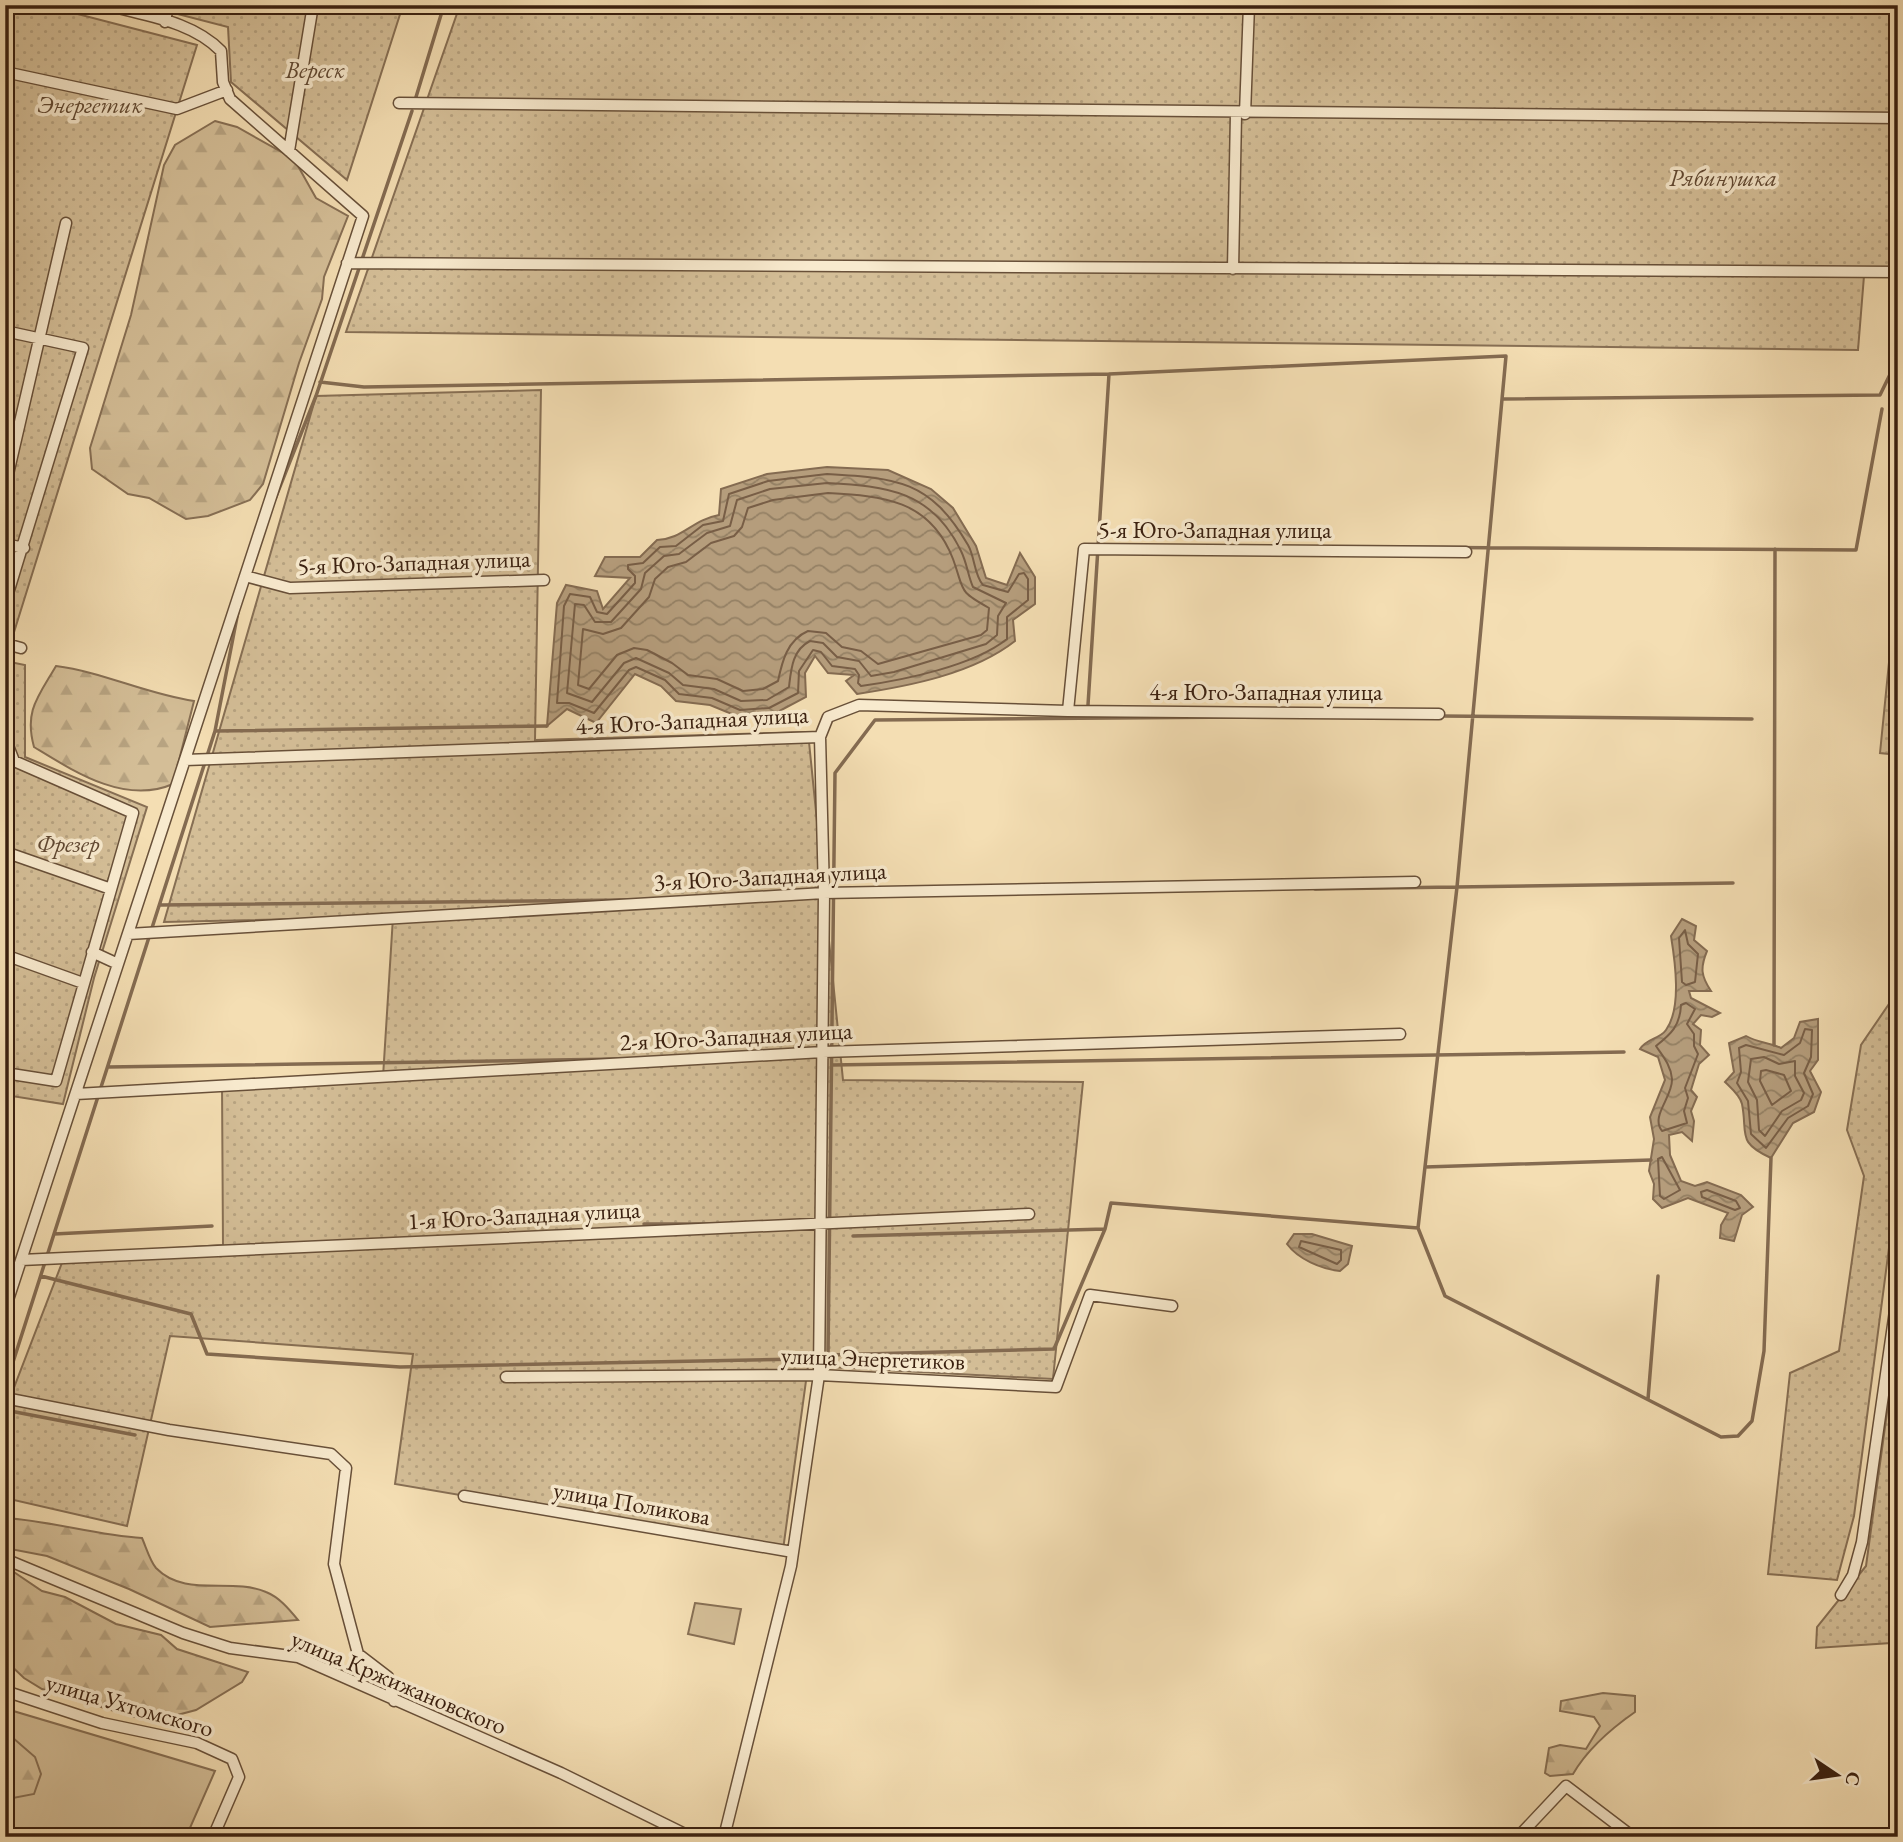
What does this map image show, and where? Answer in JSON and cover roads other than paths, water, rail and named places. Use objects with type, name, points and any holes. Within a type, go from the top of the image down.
[{"type":"street","points":[[5,1309],[363,216],[230,99],[221,51],[208,37],[107,5]]},
{"type":"street","points":[[165,22],[167,5]]},
{"type":"street","points":[[289,151],[313,5]]},
{"type":"street","points":[[1233,269],[1240,114],[1249,5]]},
{"type":"street","points":[[5,72],[152,106],[177,109],[227,90]]},
{"type":"street","points":[[399,103],[1240,114],[1898,118]]},
{"type":"street","points":[[8,474],[66,223]]},
{"type":"street","points":[[347,263],[1898,272]]},
{"type":"street","points":[[5,331],[83,348],[5,603]]},
{"type":"street","points":[[5,544],[24,548]]},
{"type":"street","name":"5-я Юго-Западная улица","points":[[1068,711],[1084,549],[1466,552]]},
{"type":"street","name":"5-я Юго-Западная улица","points":[[245,576],[290,588],[544,580]]},
{"type":"street","points":[[5,637],[10,645],[20,648]]},
{"type":"street","name":"4-я Юго-Западная улица","points":[[185,760],[820,737],[828,717],[859,705],[1068,711],[1439,714]]},
{"type":"street","points":[[724,1837],[793,1552],[819,1375],[824,892],[820,737]]},
{"type":"street","points":[[5,738],[15,761],[132,813],[56,1081],[5,1073]]},
{"type":"street","points":[[5,852],[111,889]]},
{"type":"street","name":"3-я Юго-Западная улица","points":[[128,934],[824,892],[1415,881]]},
{"type":"street","points":[[92,952],[118,964]]},
{"type":"street","points":[[5,955],[83,983]]},
{"type":"street","name":"2-я Юго-Западная улица","points":[[76,1094],[823,1052],[1400,1034]]},
{"type":"street","name":"1-я Юго-Западная улица","points":[[21,1260],[1028,1214]]},
{"type":"street","points":[[1840,1595],[1853,1575],[1862,1542],[1898,1290]]},
{"type":"street","name":"улица Энергетиков","points":[[506,1377],[819,1375],[1056,1387],[1090,1295],[1172,1306]]},
{"type":"street","points":[[5,1398],[169,1430],[331,1454],[346,1468],[334,1564],[358,1654],[388,1676],[394,1701]]},
{"type":"street","name":"улица Поликова","points":[[464,1496],[793,1552]]},
{"type":"street","name":"улица Кржижановского","points":[[5,1559],[183,1633],[230,1648],[298,1657],[561,1773],[691,1837]]},
{"type":"street","name":"улица Ухтомского","points":[[5,1691],[102,1723],[197,1743],[232,1759],[239,1773],[213,1837]]},
{"type":"street","points":[[1518,1837],[1566,1786],[1633,1837]]},
{"type":"water","points":[[827,467],[888,470],[931,489],[953,508],[976,546],[986,578],[1007,585],[1020,553],[1035,577],[1035,604],[1013,620],[1015,641],[980,662],[940,677],[857,694],[846,681],[854,675],[828,673],[815,656],[805,673],[806,697],[772,715],[739,717],[710,705],[676,701],[661,686],[635,674],[596,723],[567,709],[547,726],[557,603],[566,585],[597,591],[603,609],[630,578],[595,576],[605,557],[640,557],[657,540],[674,536],[719,515],[721,489],[767,474]]},
{"type":"water","points":[[1682,919],[1696,926],[1694,940],[1707,951],[1703,972],[1711,991],[1689,991],[1691,998],[1720,1013],[1712,1017],[1701,1015],[1693,1024],[1701,1030],[1700,1045],[1709,1055],[1699,1064],[1691,1090],[1697,1097],[1691,1111],[1694,1121],[1692,1141],[1682,1132],[1669,1135],[1670,1155],[1681,1181],[1695,1186],[1707,1182],[1741,1195],[1753,1207],[1742,1215],[1734,1241],[1720,1238],[1721,1225],[1728,1213],[1688,1198],[1662,1208],[1653,1199],[1654,1184],[1649,1171],[1654,1139],[1650,1117],[1665,1080],[1658,1057],[1640,1049],[1663,1033],[1671,1021],[1676,984],[1671,936]]},
{"type":"water","points":[[1818,1019],[1818,1060],[1810,1071],[1821,1092],[1814,1112],[1793,1123],[1771,1158],[1748,1142],[1741,1101],[1725,1082],[1734,1072],[1729,1043],[1746,1036],[1781,1048],[1794,1038],[1800,1022]]},
{"type":"water","points":[[1294,1234],[1312,1234],[1352,1246],[1348,1264],[1340,1271],[1318,1266],[1304,1259],[1287,1244]]},
{"type":"waterway","points":[[416,97],[444,5]]},
{"type":"waterway","points":[[275,499],[316,396],[412,111]]},
{"type":"waterway","points":[[320,382],[364,387],[1109,374],[1506,356],[1457,887],[1418,1228],[1445,1296],[1721,1437],[1738,1436],[1752,1421],[1764,1351],[1771,1158]]},
{"type":"waterway","points":[[1504,399],[1880,395],[1898,358]]},
{"type":"waterway","points":[[1088,705],[1109,374]]},
{"type":"waterway","points":[[1377,547],[1856,550],[1882,409]]},
{"type":"waterway","points":[[1774,1045],[1775,549]]},
{"type":"waterway","points":[[6,1384],[215,731],[238,612]]},
{"type":"waterway","points":[[1441,716],[1752,719]]},
{"type":"waterway","points":[[1241,717],[875,720],[835,773],[828,1355],[1054,1349],[1105,1229],[1111,1203],[1418,1228]]},
{"type":"waterway","points":[[215,731],[547,726]]},
{"type":"waterway","points":[[1315,889],[1733,883]]},
{"type":"waterway","points":[[160,905],[626,900]]},
{"type":"waterway","points":[[832,1065],[1624,1052]]},
{"type":"waterway","points":[[108,1067],[617,1059]]},
{"type":"waterway","points":[[1425,1167],[1651,1160]]},
{"type":"waterway","points":[[644,1224],[714,1224]]},
{"type":"waterway","points":[[54,1234],[212,1226]]},
{"type":"waterway","points":[[853,1236],[1105,1229]]},
{"type":"waterway","points":[[41,1276],[191,1314],[207,1354],[400,1367],[801,1359]]},
{"type":"waterway","points":[[1648,1399],[1658,1276]]},
{"type":"waterway","points":[[5,1410],[135,1435]]},
{"type":"park label","name":"Вереск","points":[[315,69]]},
{"type":"park label","name":"Энергетик","points":[[90,104]]},
{"type":"park label","name":"Рябинушка","points":[[1723,177]]},
{"type":"park label","name":"Фрезер","points":[[68,843]]}]
